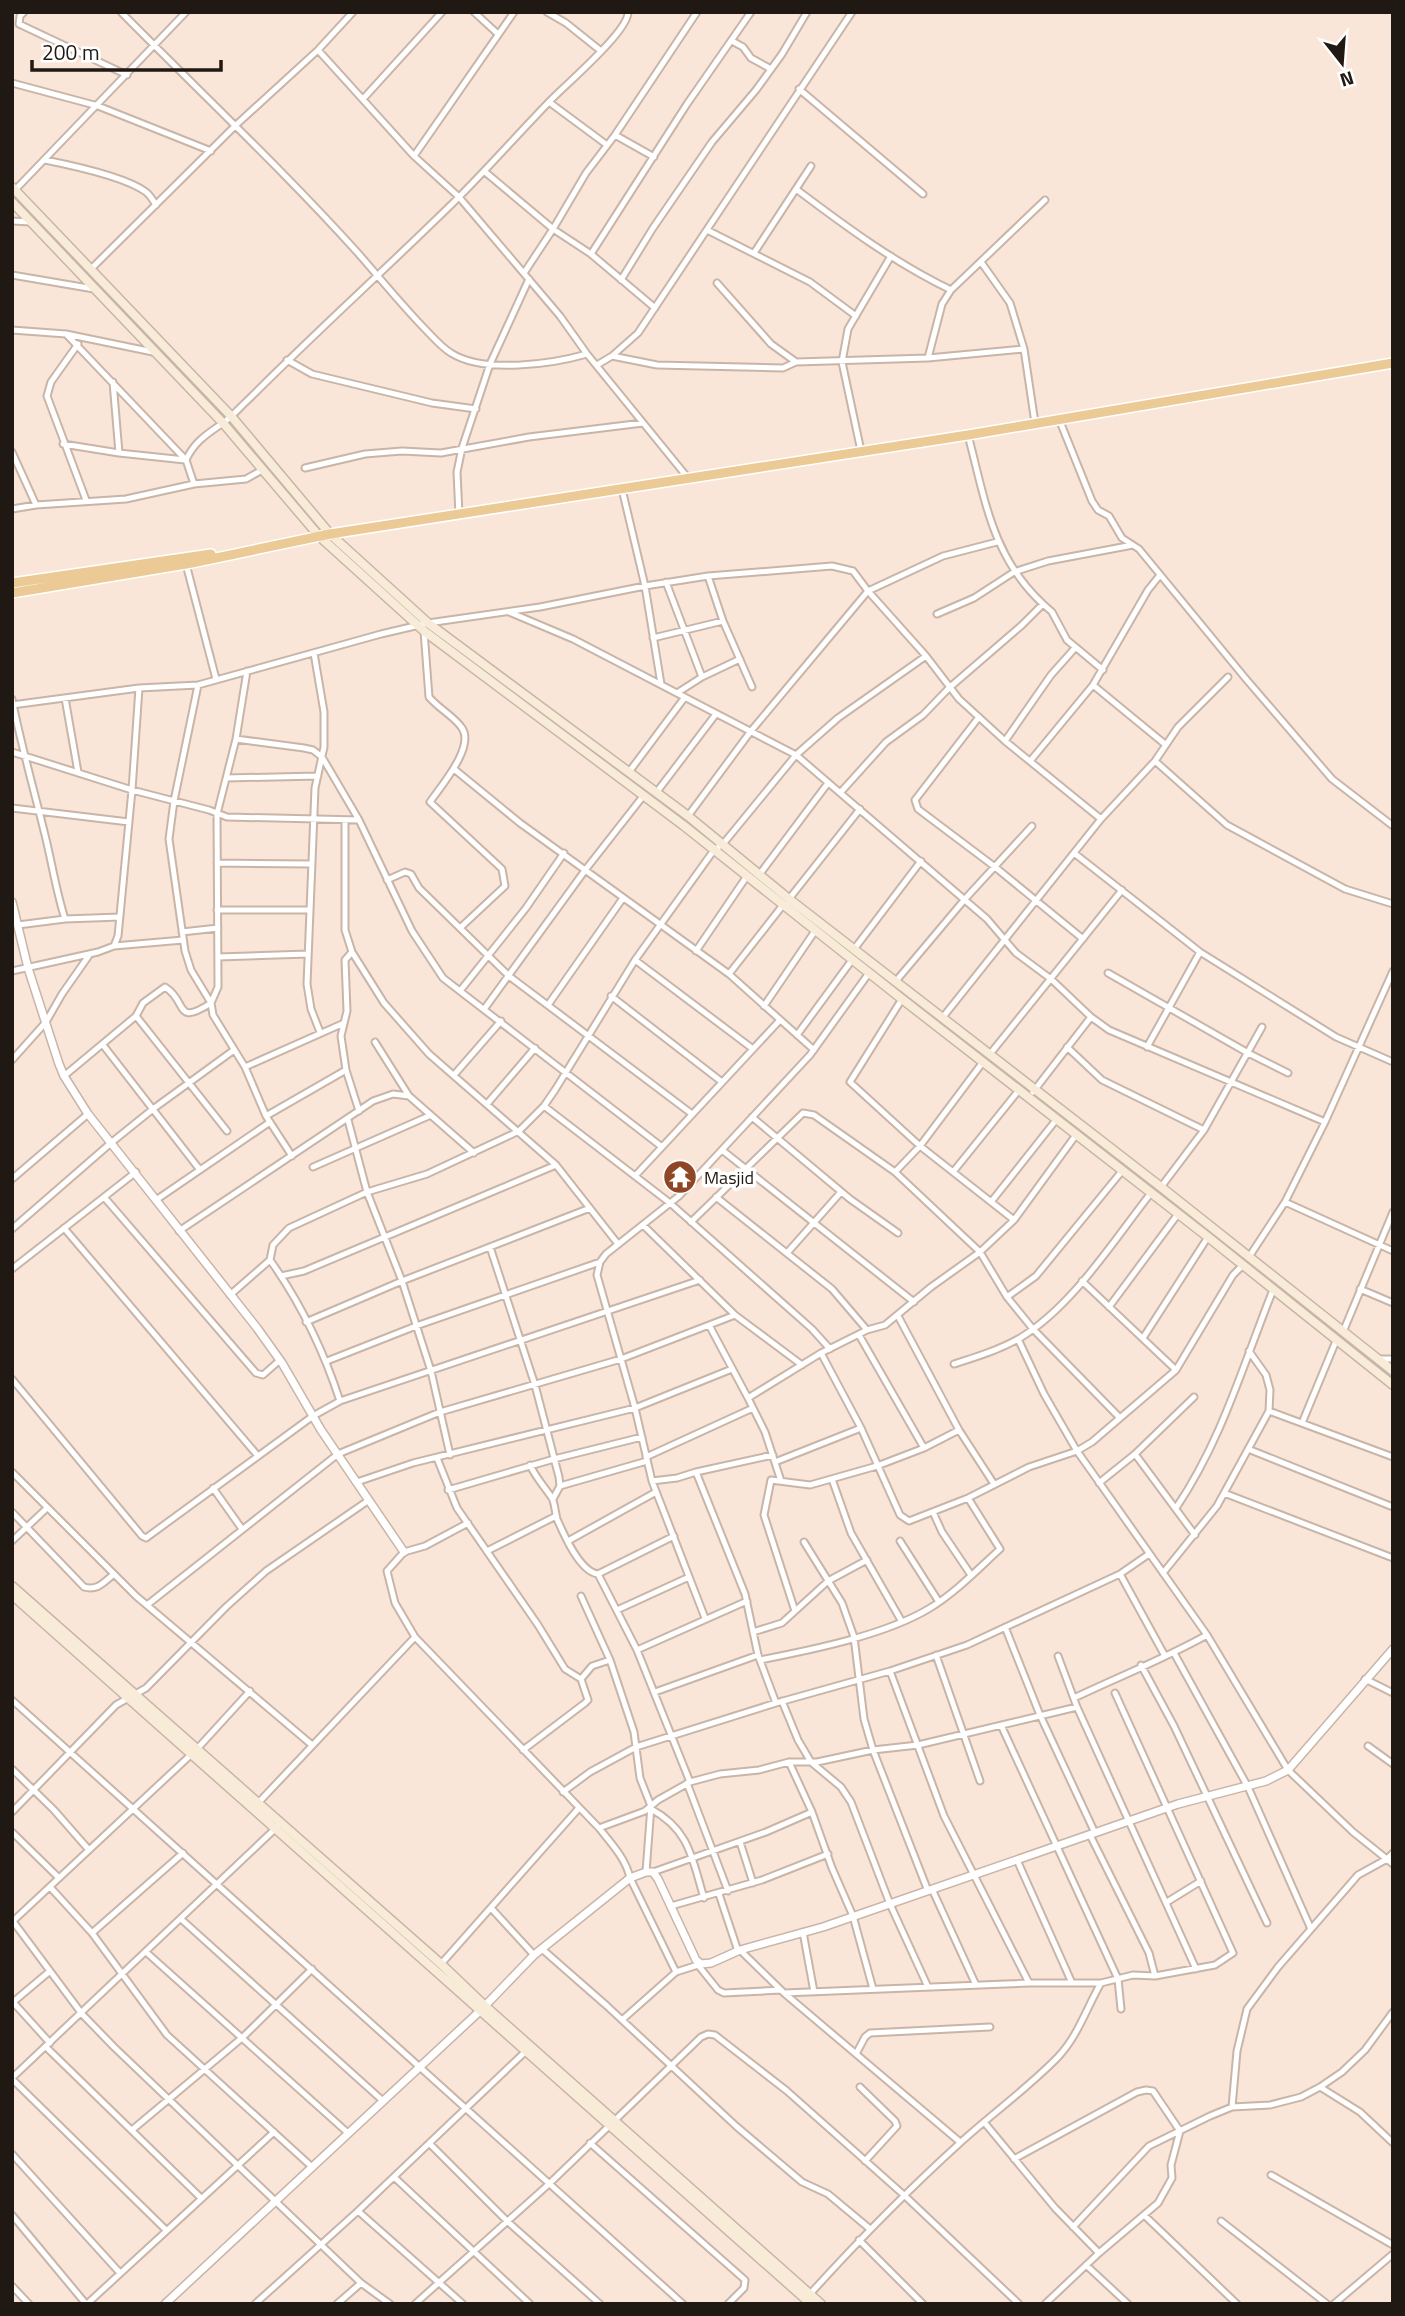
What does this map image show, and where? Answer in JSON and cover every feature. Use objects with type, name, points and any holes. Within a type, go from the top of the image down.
[{"type":"highway","points":[[12,593],[186,564],[330,534],[968,435],[1393,363]]},
{"type":"highway","points":[[12,583],[191,555],[237,552]]},
{"type":"main road","points":[[14,188],[231,416],[330,534],[424,627],[688,816],[759,875],[815,931],[1208,1237],[1393,1385]]},
{"type":"main road","points":[[12,202],[223,423],[319,536],[424,627],[747,876],[855,948],[1393,1371]]},
{"type":"main road","points":[[13,1590],[277,1827],[612,2121],[807,2300],[821,2304]]},
{"type":"main road","points":[[195,1751],[259,1802],[441,1964],[483,2008]]},
{"type":"street","points":[[24,12],[20,16],[19,24],[127,75]]},
{"type":"street","points":[[121,12],[236,125],[358,253],[421,325],[452,354],[490,364],[559,362],[587,354]]},
{"type":"street","points":[[14,188],[98,106],[186,12]]},
{"type":"street","points":[[92,268],[236,125],[318,50],[353,12]]},
{"type":"street","points":[[363,99],[442,12]]},
{"type":"street","points":[[474,12],[498,34]]},
{"type":"street","points":[[414,156],[514,12]]},
{"type":"street","points":[[547,12],[566,23],[601,51]]},
{"type":"street","points":[[524,273],[586,173],[615,135],[696,12]]},
{"type":"street","points":[[591,254],[687,104],[751,12]]},
{"type":"street","points":[[621,279],[712,142],[756,90],[807,12]]},
{"type":"street","points":[[597,365],[612,356],[638,333],[852,12]]},
{"type":"street","points":[[186,460],[191,449],[204,435],[231,416],[459,197],[601,51],[626,23],[629,13]]},
{"type":"street","points":[[732,41],[743,47],[751,58],[771,69]]},
{"type":"street","points":[[318,50],[414,156],[459,197],[560,316],[587,354],[688,478]]},
{"type":"street","points":[[12,83],[98,106],[211,150]]},
{"type":"street","points":[[799,89],[923,194]]},
{"type":"street","points":[[549,102],[607,145]]},
{"type":"street","points":[[615,135],[654,157]]},
{"type":"street","points":[[45,160],[78,167],[136,187],[149,193],[156,205]]},
{"type":"street","points":[[754,253],[811,166]]},
{"type":"street","points":[[484,171],[553,229],[591,254],[655,308]]},
{"type":"street","points":[[796,190],[846,227],[923,277],[951,290]]},
{"type":"street","points":[[928,358],[942,304],[951,290],[1045,200]]},
{"type":"street","points":[[12,221],[31,222]]},
{"type":"street","points":[[707,230],[810,282],[856,316]]},
{"type":"street","points":[[862,451],[842,362],[848,329],[891,256]]},
{"type":"street","points":[[981,262],[1010,303],[1024,349],[1035,423]]},
{"type":"street","points":[[12,275],[94,289]]},
{"type":"street","points":[[459,515],[457,472],[462,448],[490,364],[529,279]]},
{"type":"street","points":[[717,283],[771,344],[796,362]]},
{"type":"street","points":[[12,330],[66,334],[153,352]]},
{"type":"street","points":[[66,334],[186,460],[194,484]]},
{"type":"street","points":[[78,344],[48,388],[52,415],[86,500]]},
{"type":"street","points":[[612,356],[657,365],[783,369],[796,362],[928,358],[1024,349]]},
{"type":"street","points":[[287,360],[312,374],[432,403],[476,409]]},
{"type":"street","points":[[113,382],[119,453]]},
{"type":"street","points":[[1059,419],[1098,510],[1109,516],[1122,538],[1133,545],[1160,575],[1332,779],[1393,826]]},
{"type":"street","points":[[305,468],[365,454],[402,451],[441,453],[529,437],[643,423]]},
{"type":"street","points":[[968,435],[997,542],[1014,572],[1052,612],[1067,640],[1103,670]]},
{"type":"street","points":[[63,444],[186,460]]},
{"type":"street","points":[[12,452],[36,505]]},
{"type":"street","points":[[12,509],[86,500],[125,499],[194,484],[246,479],[262,470]]},
{"type":"street","points":[[622,489],[645,586],[661,684]]},
{"type":"street","points":[[688,816],[751,731],[867,591],[943,556],[997,542]]},
{"type":"street","points":[[937,614],[974,598],[1014,572],[1048,561],[1133,545]]},
{"type":"street","points":[[186,564],[216,679]]},
{"type":"street","points":[[65,919],[56,892],[13,703],[139,688],[198,685],[314,653],[424,627],[708,576],[832,566],[853,571],[867,591],[926,656],[949,688],[1005,741],[1101,819]]},
{"type":"street","points":[[1031,760],[1093,685],[1148,590],[1160,575]]},
{"type":"street","points":[[708,576],[723,621],[752,687]]},
{"type":"street","points":[[666,582],[702,677]]},
{"type":"street","points":[[840,793],[886,742],[923,715],[949,688],[1043,604]]},
{"type":"street","points":[[508,612],[573,639],[796,755],[987,919],[1003,941],[1016,953],[1051,979],[1091,1017],[1109,1030],[1325,1122]]},
{"type":"street","points":[[653,638],[723,621]]},
{"type":"street","points":[[424,627],[429,697],[461,726],[466,736],[465,745],[454,769],[430,802],[502,869],[505,886],[460,928]]},
{"type":"street","points":[[1005,741],[1051,675],[1075,648]]},
{"type":"street","points":[[314,653],[324,712],[322,757],[314,819],[307,984],[311,1009],[320,1032]]},
{"type":"street","points":[[230,1295],[270,1260],[273,1245],[289,1228],[367,1192],[426,1174],[519,1131],[544,1106],[611,996],[659,924],[714,850],[723,844],[796,755],[838,718],[926,656]]},
{"type":"street","points":[[677,693],[702,677],[740,659]]},
{"type":"street","points":[[64,1076],[136,1016],[143,1003],[165,987],[183,1010],[190,1014],[211,1003],[218,987],[217,814],[236,739],[247,671]]},
{"type":"street","points":[[943,1017],[1101,819],[1154,761],[1178,727],[1228,677]]},
{"type":"street","points":[[198,685],[173,801],[169,839],[182,936],[191,970],[211,1003],[213,1015],[245,1067],[266,1116],[292,1156]]},
{"type":"street","points":[[1093,685],[1166,745]]},
{"type":"street","points":[[114,946],[120,918],[139,688]]},
{"type":"street","points":[[629,772],[685,697]]},
{"type":"street","points":[[65,698],[78,772]]},
{"type":"street","points":[[656,793],[716,714]]},
{"type":"street","points":[[979,717],[915,800],[918,809],[1083,939]]},
{"type":"street","points":[[236,739],[304,748],[313,750],[322,757],[359,820],[412,931],[443,978],[662,1147]]},
{"type":"street","points":[[12,752],[227,817],[359,820]]},
{"type":"street","points":[[1154,761],[1227,825],[1345,889],[1393,904]]},
{"type":"street","points":[[454,769],[520,823],[729,974],[814,1051]]},
{"type":"street","points":[[226,778],[318,776]]},
{"type":"street","points":[[759,875],[828,783]]},
{"type":"street","points":[[485,1008],[586,869],[644,795]]},
{"type":"street","points":[[12,808],[129,822]]},
{"type":"street","points":[[729,974],[860,809]]},
{"type":"street","points":[[345,820],[345,930],[352,952],[384,1003],[429,1054],[556,1165],[618,1244]]},
{"type":"street","points":[[896,981],[1032,826]]},
{"type":"street","points":[[460,991],[488,958],[564,853]]},
{"type":"street","points":[[1074,853],[1200,952],[1336,1037],[1393,1062]]},
{"type":"street","points":[[855,948],[921,861]]},
{"type":"street","points":[[217,863],[312,864]]},
{"type":"street","points":[[387,880],[405,872],[411,874],[419,888],[509,976],[692,1114]]},
{"type":"street","points":[[696,951],[747,876]]},
{"type":"street","points":[[989,1054],[1122,890]]},
{"type":"street","points":[[548,1005],[623,898]]},
{"type":"street","points":[[12,902],[28,968],[64,1076],[88,1114],[136,1172],[280,1360],[313,1416],[404,1552]]},
{"type":"street","points":[[217,910],[310,910]]},
{"type":"street","points":[[18,925],[65,919],[120,918]]},
{"type":"street","points":[[12,971],[114,946],[218,928]]},
{"type":"street","points":[[764,1006],[815,931]]},
{"type":"street","points":[[352,952],[345,960],[347,1011],[341,1036],[346,1070],[359,1111]]},
{"type":"street","points":[[1147,1047],[1200,952]]},
{"type":"street","points":[[12,1060],[47,1022],[62,994],[90,954]]},
{"type":"street","points":[[218,957],[308,954]]},
{"type":"street","points":[[635,960],[753,1049]]},
{"type":"street","points":[[797,1035],[852,960]]},
{"type":"street","points":[[821,1353],[861,1428],[900,1515],[909,1521],[968,1498],[1029,1467],[1077,1451],[1092,1442],[1176,1370],[1233,1275],[1242,1266],[1284,1202],[1325,1122],[1393,971]]},
{"type":"street","points":[[327,1362],[416,1326],[600,1262],[618,1244],[670,1203],[722,1150],[814,1051],[869,973]]},
{"type":"street","points":[[1108,973],[1288,1073]]},
{"type":"street","points":[[611,996],[722,1082]]},
{"type":"street","points":[[902,999],[850,1082],[919,1146],[1014,1220]]},
{"type":"street","points":[[136,1016],[227,1131]]},
{"type":"street","points":[[1028,1098],[1091,1017]]},
{"type":"street","points":[[635,1176],[780,1020]]},
{"type":"street","points":[[454,1075],[501,1021]]},
{"type":"street","points":[[245,1067],[344,1023]]},
{"type":"street","points":[[1161,1187],[1204,1130],[1262,1027]]},
{"type":"street","points":[[375,1042],[409,1096],[474,1153]]},
{"type":"street","points":[[103,1045],[200,1170]]},
{"type":"street","points":[[1067,1047],[1102,1080],[1204,1130]]},
{"type":"street","points":[[487,1104],[535,1048]]},
{"type":"street","points":[[12,1229],[153,1108],[234,1050]]},
{"type":"street","points":[[895,1172],[919,1146],[983,1062]]},
{"type":"street","points":[[266,1116],[346,1070]]},
{"type":"street","points":[[953,1172],[1025,1082]]},
{"type":"street","points":[[179,1231],[373,1101],[393,1094],[409,1096]]},
{"type":"street","points":[[544,1106],[670,1203],[812,1329],[830,1349]]},
{"type":"street","points":[[691,1222],[803,1113],[809,1112],[895,1172],[980,1252],[1007,1297],[1033,1329],[1120,1418]]},
{"type":"street","points":[[12,1179],[88,1114]]},
{"type":"street","points":[[313,1167],[431,1115]]},
{"type":"street","points":[[752,1117],[841,1192],[898,1233]]},
{"type":"street","points":[[348,1119],[367,1192],[402,1282],[431,1371],[450,1455]]},
{"type":"street","points":[[991,1202],[1056,1119]]},
{"type":"street","points":[[156,1200],[270,1122]]},
{"type":"street","points":[[748,1398],[821,1353],[885,1325],[980,1252],[1014,1220],[1076,1135]]},
{"type":"street","points":[[722,1150],[914,1302]]},
{"type":"street","points":[[281,1276],[303,1271],[556,1165]]},
{"type":"street","points":[[1007,1297],[1036,1276],[1122,1171]]},
{"type":"street","points":[[12,1269],[136,1172]]},
{"type":"street","points":[[787,1253],[841,1192]]},
{"type":"street","points":[[954,1364],[983,1355],[1018,1339],[1054,1312],[1082,1281],[1151,1193]]},
{"type":"street","points":[[104,1197],[256,1373],[263,1375],[280,1360]]},
{"type":"street","points":[[716,1197],[832,1289],[867,1331]]},
{"type":"street","points":[[1284,1202],[1393,1251]]},
{"type":"street","points":[[306,1322],[590,1208]]},
{"type":"street","points":[[1343,1332],[1393,1212]]},
{"type":"street","points":[[1109,1307],[1178,1214]]},
{"type":"street","points":[[643,1225],[735,1315],[802,1365]]},
{"type":"street","points":[[64,1228],[258,1456]]},
{"type":"street","points":[[1143,1338],[1208,1237]]},
{"type":"street","points":[[490,1247],[535,1385],[554,1459],[560,1486],[553,1499]]},
{"type":"street","points":[[270,1260],[327,1362],[340,1401]]},
{"type":"street","points":[[600,1262],[597,1275],[635,1408],[652,1481],[705,1618]]},
{"type":"street","points":[[12,1379],[146,1538],[313,1416],[340,1401],[700,1280]]},
{"type":"street","points":[[1082,1281],[1176,1370]]},
{"type":"street","points":[[1360,1289],[1393,1303]]},
{"type":"street","points":[[1176,1508],[1215,1441],[1273,1290]]},
{"type":"street","points":[[147,1605],[338,1454],[440,1412],[621,1359],[735,1315]]},
{"type":"street","points":[[898,1316],[959,1430],[994,1483]]},
{"type":"street","points":[[709,1325],[753,1408],[781,1481]]},
{"type":"street","points":[[859,1335],[924,1448]]},
{"type":"street","points":[[1018,1339],[1044,1394],[1077,1451],[1207,1636],[1288,1770],[1353,1832],[1393,1864]]},
{"type":"street","points":[[1302,1423],[1336,1341]]},
{"type":"street","points":[[1163,1573],[1195,1535],[1224,1493],[1269,1411],[1270,1390],[1266,1375],[1249,1351]]},
{"type":"street","points":[[1377,1359],[1393,1359]]},
{"type":"street","points":[[357,1482],[413,1463],[635,1408],[732,1369]]},
{"type":"street","points":[[1099,1483],[1135,1454],[1194,1397]]},
{"type":"street","points":[[560,1486],[647,1459],[753,1408]]},
{"type":"street","points":[[1269,1411],[1393,1457]]},
{"type":"street","points":[[775,1462],[861,1428]]},
{"type":"street","points":[[795,1611],[764,1515],[771,1480],[810,1485],[877,1466],[924,1448],[959,1430]]},
{"type":"street","points":[[448,1490],[530,1465],[642,1437]]},
{"type":"street","points":[[1248,1449],[1393,1507]]},
{"type":"street","points":[[1135,1454],[1195,1535]]},
{"type":"street","points":[[652,1481],[677,1478],[773,1455]]},
{"type":"street","points":[[437,1458],[448,1490],[468,1523],[565,1669],[581,1679],[587,1700],[523,1750]]},
{"type":"street","points":[[530,1465],[536,1479],[553,1499],[556,1517],[568,1541],[585,1569],[591,1573],[598,1574],[674,1536]]},
{"type":"street","points":[[12,1472],[147,1605],[312,1745]]},
{"type":"street","points":[[696,1472],[747,1601],[759,1658],[811,1762],[841,1787],[851,1802],[890,1904],[928,1987]]},
{"type":"street","points":[[832,1479],[852,1532],[902,1622]]},
{"type":"street","points":[[214,1488],[242,1529]]},
{"type":"street","points":[[568,1541],[656,1492]]},
{"type":"street","points":[[1224,1493],[1393,1558]]},
{"type":"street","points":[[655,1692],[759,1658],[808,1651],[902,1622],[939,1602],[1000,1549],[968,1498]]},
{"type":"street","points":[[12,1812],[116,1706],[146,1688],[226,1607],[266,1571],[369,1500]]},
{"type":"street","points":[[12,1542],[47,1508]]},
{"type":"street","points":[[12,1512],[85,1587],[99,1587],[114,1574]]},
{"type":"street","points":[[933,1512],[942,1532],[971,1575]]},
{"type":"street","points":[[487,1551],[556,1517]]},
{"type":"street","points":[[468,1523],[425,1546],[404,1552],[387,1570],[395,1603],[415,1637],[599,1828],[628,1869],[676,1972]]},
{"type":"street","points":[[900,1541],[939,1602]]},
{"type":"street","points":[[804,1542],[842,1604],[854,1637],[857,1680],[873,1750],[930,1890],[976,1985]]},
{"type":"street","points":[[563,1792],[590,1772],[636,1747],[779,1702],[890,1671],[967,1645],[1120,1574],[1149,1554]]},
{"type":"street","points":[[753,1632],[782,1623],[828,1581],[867,1560]]},
{"type":"street","points":[[598,1574],[655,1692],[728,1891]]},
{"type":"street","points":[[1120,1574],[1165,1656]]},
{"type":"street","points":[[617,1610],[690,1577]]},
{"type":"street","points":[[581,1596],[610,1660],[634,1732],[640,1778],[651,1808],[649,1872],[671,1906],[696,1960],[718,1990],[724,1993],[1101,1983],[1133,1975],[1155,1976],[1196,1969],[1214,1965],[1233,1954],[1115,1693]]},
{"type":"street","points":[[637,1650],[747,1601]]},
{"type":"street","points":[[1004,1627],[1040,1716],[1149,1953],[1155,1976]]},
{"type":"street","points":[[1074,1698],[1207,1636]]},
{"type":"street","points":[[259,1802],[415,1637]]},
{"type":"street","points":[[622,2020],[676,1972],[890,1904],[1167,1807],[1266,1781],[1288,1770],[1393,1650]]},
{"type":"street","points":[[1174,1653],[1248,1787],[1311,1929]]},
{"type":"street","points":[[936,1655],[980,1781]]},
{"type":"street","points":[[1058,1656],[1077,1707],[1196,1969]]},
{"type":"street","points":[[581,1679],[592,1666],[610,1660]]},
{"type":"street","points":[[1141,1665],[1209,1796],[1267,1923]]},
{"type":"street","points":[[890,1671],[944,1816],[1029,1983]]},
{"type":"street","points":[[1365,1679],[1393,1693]]},
{"type":"street","points":[[250,1691],[195,1751],[13,1921],[82,2014],[361,2283],[390,2304]]},
{"type":"street","points":[[12,1700],[683,2304]]},
{"type":"street","points":[[599,1828],[651,1808],[688,1783],[720,1774],[759,1770],[789,1762],[844,1758],[873,1750],[918,1745],[1077,1707]]},
{"type":"street","points":[[1001,1725],[1118,1979],[1121,2009]]},
{"type":"street","points":[[1368,1746],[1393,1764]]},
{"type":"street","points":[[789,1762],[813,1812],[853,1916],[873,1989]]},
{"type":"street","points":[[12,1769],[54,1810],[89,1850]]},
{"type":"street","points":[[441,1964],[579,1808]]},
{"type":"street","points":[[651,1808],[684,1835],[704,1898]]},
{"type":"street","points":[[165,2304],[483,2008],[534,1955],[630,1878],[740,1842],[813,1812]]},
{"type":"street","points":[[166,2230],[12,2079],[277,1827]]},
{"type":"street","points":[[12,1832],[60,1878]]},
{"type":"street","points":[[740,1842],[753,1883]]},
{"type":"street","points":[[92,1933],[183,1853]]},
{"type":"street","points":[[1232,2107],[1237,2051],[1247,2009],[1278,1967],[1358,1875],[1393,1853]]},
{"type":"street","points":[[671,1906],[753,1883],[828,1854]]},
{"type":"street","points":[[1017,1860],[1072,1983]]},
{"type":"street","points":[[1167,1902],[1200,1881]]},
{"type":"street","points":[[50,1887],[92,1933],[167,2035],[312,2167]]},
{"type":"street","points":[[719,1894],[739,1950],[782,1992],[960,2143]]},
{"type":"street","points":[[491,1908],[534,1955]]},
{"type":"street","points":[[181,1919],[383,2101]]},
{"type":"street","points":[[803,1932],[814,1992]]},
{"type":"street","points":[[542,1949],[736,2126],[802,2182],[828,2194],[870,2230]]},
{"type":"street","points":[[146,1952],[348,2133]]},
{"type":"street","points":[[132,2130],[243,2037],[312,1969]]},
{"type":"street","points":[[51,1972],[13,2002],[48,2045],[201,2198]]},
{"type":"street","points":[[807,2300],[859,2240],[960,2143],[1060,2055],[1081,2024],[1101,1983]]},
{"type":"street","points":[[1073,2227],[1149,2146],[1232,2107],[1270,2105],[1301,2097],[1320,2087],[1342,2072],[1365,2050],[1393,2012]]},
{"type":"street","points":[[856,2054],[865,2036],[870,2033],[989,2027]]},
{"type":"street","points":[[415,2304],[549,2184],[701,2036],[708,2034],[715,2035],[787,2091],[905,2196],[1019,2304]]},
{"type":"street","points":[[255,2304],[264,2301],[529,2049]]},
{"type":"street","points":[[860,2087],[897,2126],[865,2161]]},
{"type":"street","points":[[1320,2087],[1360,2112],[1393,2143]]},
{"type":"street","points":[[1014,2159],[1146,2090],[1153,2091],[1180,2131],[1171,2165],[1172,2178],[1158,2203],[1045,2304]]},
{"type":"street","points":[[984,2122],[1073,2227],[1099,2253]]},
{"type":"street","points":[[12,2215],[86,2304],[274,2132]]},
{"type":"street","points":[[590,2143],[744,2280],[744,2288],[728,2304]]},
{"type":"street","points":[[430,2144],[507,2221],[600,2304]]},
{"type":"street","points":[[12,2154],[120,2273]]},
{"type":"street","points":[[1271,2175],[1393,2245]]},
{"type":"street","points":[[394,2177],[530,2304]]},
{"type":"street","points":[[358,2211],[463,2304]]},
{"type":"street","points":[[1144,2215],[1237,2304]]},
{"type":"street","points":[[1221,2221],[1327,2304]]},
{"type":"street","points":[[859,2240],[923,2304]]},
{"type":"street","points":[[1339,2302],[1393,2253]]},
{"type":"street","points":[[1086,2265],[1128,2304]]},
{"type":"street","points":[[337,2304],[361,2283]]},
{"type":"street","points":[[12,2286],[29,2304]]},
{"type":"street","points":[[174,2295],[180,2304]]},
{"type":"place","name":"Masjid","points":[[680,1177]]}]
